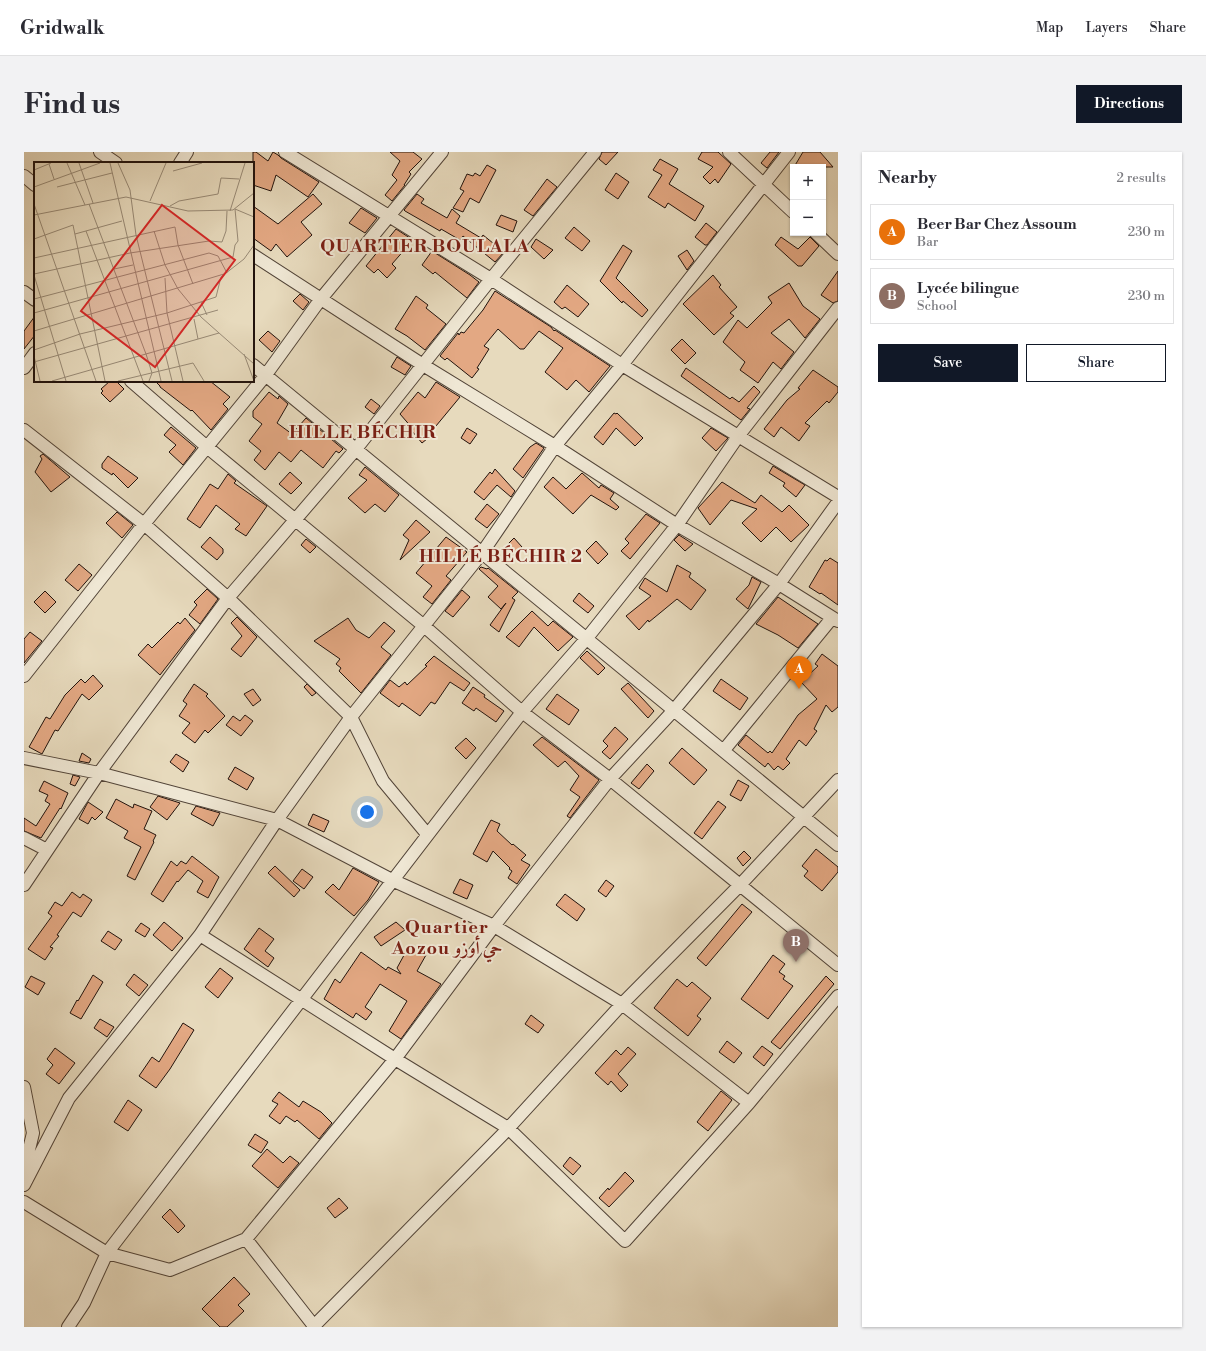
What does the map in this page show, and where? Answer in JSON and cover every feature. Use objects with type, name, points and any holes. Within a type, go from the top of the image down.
[{"type":"street","points":[[100,152],[115,162]]},
{"type":"street","points":[[181,162],[187,152]]},
{"type":"street","points":[[285,152],[491,279],[622,365],[739,435],[838,497]]},
{"type":"street","points":[[24,676],[144,524],[266,376],[320,300],[442,152]]},
{"type":"street","points":[[24,885],[99,773],[228,598],[356,449],[491,279],[595,152]]},
{"type":"street","points":[[729,152],[790,209]]},
{"type":"street","points":[[24,1186],[69,1098],[200,935],[276,820],[351,717],[482,553],[555,446],[622,365],[789,152]]},
{"type":"street","points":[[24,176],[34,184]]},
{"type":"street","points":[[819,236],[838,254]]},
{"type":"street","points":[[254,256],[422,365],[555,446],[677,525],[778,584],[835,620],[724,750]]},
{"type":"street","points":[[24,292],[34,299]]},
{"type":"street","points":[[68,1327],[84,1303],[107,1253],[522,712],[587,638],[677,525],[739,435],[838,308]]},
{"type":"street","points":[[24,368],[34,355]]},
{"type":"street","points":[[254,366],[838,845]]},
{"type":"street","points":[[132,382],[207,447],[424,626],[522,712],[610,779],[838,964]]},
{"type":"street","points":[[24,430],[144,524],[228,598],[351,717],[383,781],[428,834]]},
{"type":"street","points":[[24,1202],[107,1253],[170,1270],[246,1238],[395,1059],[494,926],[610,779],[674,710],[778,584],[838,502]]},
{"type":"street","points":[[24,758],[99,773],[276,820],[392,880],[494,926],[622,1004],[749,1103]]},
{"type":"street","points":[[246,1238],[313,1327],[508,1128],[622,1004],[740,885],[838,780]]},
{"type":"street","points":[[24,838],[47,850]]},
{"type":"street","points":[[200,935],[302,998],[395,1059],[508,1128],[625,1241],[749,1103],[838,996]]},
{"type":"street","points":[[24,1087],[33,1132],[24,1170]]},
{"type":"building","points":[[253,152],[256,152],[268,161],[273,152],[319,182],[308,197],[276,175],[271,191],[254,185]]},
{"type":"building","points":[[390,152],[413,152],[422,159],[409,172],[411,174],[405,185],[392,201],[385,195],[397,180],[392,175],[400,161]]},
{"type":"building","points":[[602,152],[618,152],[606,165],[599,159]]},
{"type":"building","points":[[702,152],[718,152],[731,164],[718,183],[715,179],[710,184],[703,177],[713,167],[698,159]]},
{"type":"building","points":[[770,152],[779,152],[767,168],[761,163]]},
{"type":"building","points":[[803,152],[820,152],[833,167],[826,167],[826,164],[796,164]]},
{"type":"building","points":[[660,159],[678,169],[669,184],[704,206],[695,221],[668,203],[665,208],[648,197],[662,175],[653,170]]},
{"type":"building","points":[[487,165],[496,170],[479,203],[470,198],[463,212],[453,208],[464,191],[460,189],[467,174],[473,176],[475,173],[480,176]]},
{"type":"building","points":[[616,173],[629,182],[618,199],[605,190]]},
{"type":"building","points":[[547,179],[557,187],[533,216],[524,210]]},
{"type":"building","points":[[313,194],[322,204],[301,222],[312,235],[287,257],[276,244],[271,251],[254,239],[254,207],[278,224]]},
{"type":"building","points":[[417,194],[424,199],[421,203],[447,218],[452,209],[460,216],[456,223],[481,238],[483,235],[504,252],[495,262],[463,236],[460,240],[441,229],[440,231],[405,211],[404,210]]},
{"type":"building","points":[[361,208],[377,218],[365,233],[349,223]]},
{"type":"building","points":[[501,215],[517,221],[513,232],[496,225]]},
{"type":"building","points":[[706,223],[717,232],[707,245],[705,245],[695,237]]},
{"type":"building","points":[[574,227],[590,241],[582,251],[565,238]]},
{"type":"building","points":[[396,229],[413,240],[392,264],[396,268],[387,278],[378,269],[374,273],[366,266]]},
{"type":"building","points":[[781,237],[798,249],[810,237],[819,246],[802,266],[798,266],[775,245]]},
{"type":"building","points":[[536,239],[553,250],[544,259],[531,247]]},
{"type":"building","points":[[623,245],[632,251],[616,278],[648,310],[642,317],[623,301],[622,303],[600,281]]},
{"type":"building","points":[[687,250],[694,261],[687,270],[678,256]]},
{"type":"building","points":[[432,251],[479,282],[467,298],[435,272],[433,274],[422,265]]},
{"type":"building","points":[[838,271],[838,301],[833,303],[821,295]]},
{"type":"building","points":[[713,275],[721,285],[719,287],[737,307],[730,313],[734,316],[714,335],[683,304]]},
{"type":"building","points":[[789,283],[803,306],[820,319],[805,338],[789,319],[771,333],[794,352],[781,369],[773,362],[758,383],[740,370],[745,362],[723,342],[738,320],[747,328],[772,303],[768,297]]},
{"type":"building","points":[[567,285],[589,304],[578,317],[565,307],[562,309],[554,302]]},
{"type":"building","points":[[495,291],[551,327],[554,331],[555,330],[610,366],[589,392],[576,380],[567,390],[545,372],[563,348],[539,331],[524,349],[520,349],[498,329],[484,346],[489,349],[477,368],[479,369],[472,378],[447,358],[445,360],[440,356],[458,333],[459,335],[461,332],[464,333],[483,310]]},
{"type":"building","points":[[300,294],[309,302],[303,310],[293,301]]},
{"type":"building","points":[[416,296],[428,305],[426,308],[446,324],[425,350],[395,329]]},
{"type":"building","points":[[34,317],[34,336],[24,349],[24,331]]},
{"type":"building","points":[[268,331],[280,341],[272,352],[259,340]]},
{"type":"building","points":[[682,339],[696,353],[685,364],[671,350]]},
{"type":"building","points":[[397,357],[411,366],[405,375],[391,367]]},
{"type":"building","points":[[686,368],[730,399],[732,397],[739,402],[754,386],[760,392],[747,408],[750,409],[741,420],[681,376]]},
{"type":"building","points":[[813,370],[838,387],[838,392],[829,403],[827,401],[805,423],[810,426],[799,441],[781,427],[774,437],[764,429],[787,400],[800,389],[798,388]]},
{"type":"building","points":[[109,382],[117,382],[124,389],[110,402],[101,393],[103,391],[101,389]]},
{"type":"building","points":[[156,382],[211,382],[230,397],[223,404],[228,409],[211,430],[192,410],[191,411]]},
{"type":"building","points":[[436,382],[460,397],[431,432],[433,434],[422,443],[412,431],[413,429],[400,414],[418,392],[425,398]]},
{"type":"building","points":[[269,392],[278,399],[279,396],[288,404],[277,423],[292,434],[306,418],[343,449],[339,453],[336,451],[323,468],[301,450],[291,462],[279,452],[265,470],[254,460],[261,451],[249,441],[262,424],[253,417],[253,411]]},
{"type":"building","points":[[371,399],[380,406],[374,414],[365,407]]},
{"type":"building","points":[[614,413],[617,413],[643,438],[635,446],[616,428],[603,445],[594,437]]},
{"type":"building","points":[[171,427],[196,448],[183,465],[169,452],[176,445],[164,435]]},
{"type":"building","points":[[467,428],[477,434],[470,444],[461,438]]},
{"type":"building","points":[[711,428],[728,438],[716,451],[702,438]]},
{"type":"building","points":[[536,443],[544,448],[523,478],[513,469],[530,447]]},
{"type":"building","points":[[43,454],[70,477],[51,492],[35,472],[42,459],[40,456]]},
{"type":"building","points":[[108,456],[138,478],[128,488],[113,473],[112,475],[102,468],[102,464]]},
{"type":"building","points":[[773,466],[805,485],[796,497],[783,486],[785,483],[769,473]]},
{"type":"building","points":[[365,467],[399,495],[385,512],[375,504],[365,513],[348,498],[367,480],[359,475]]},
{"type":"building","points":[[495,469],[515,491],[511,497],[497,485],[484,500],[474,492],[490,472],[492,474]]},
{"type":"building","points":[[290,472],[302,483],[291,494],[279,484]]},
{"type":"building","points":[[582,473],[599,488],[601,485],[614,493],[610,499],[619,507],[616,510],[591,495],[573,514],[544,487],[553,477],[566,489]]},
{"type":"building","points":[[228,474],[236,481],[234,483],[267,506],[246,536],[235,529],[240,524],[216,505],[200,528],[187,519],[210,484],[218,489]]},
{"type":"building","points":[[722,482],[755,503],[761,495],[782,512],[789,505],[809,525],[791,542],[776,527],[761,542],[742,523],[757,509],[731,500],[710,525],[698,508]]},
{"type":"building","points":[[487,504],[499,514],[487,528],[475,519]]},
{"type":"building","points":[[117,512],[133,525],[122,538],[106,523]]},
{"type":"building","points":[[646,514],[660,523],[630,559],[621,551],[629,543],[625,539]]},
{"type":"building","points":[[416,520],[430,532],[400,560],[409,540],[403,535]]},
{"type":"building","points":[[679,535],[693,544],[685,551],[674,540]]},
{"type":"building","points":[[210,537],[223,549],[223,553],[217,560],[201,547]]},
{"type":"building","points":[[446,537],[467,552],[446,576],[451,580],[432,604],[423,597],[432,586],[416,573]]},
{"type":"building","points":[[514,538],[522,547],[515,554],[506,546]]},
{"type":"building","points":[[306,539],[316,547],[310,553],[301,545]]},
{"type":"building","points":[[596,541],[608,554],[598,564],[586,551]]},
{"type":"building","points":[[830,558],[838,563],[838,605],[821,593],[820,594],[809,587],[825,560],[827,561]]},
{"type":"building","points":[[79,564],[92,575],[78,591],[65,580]]},
{"type":"building","points":[[677,565],[691,573],[689,577],[706,590],[691,610],[677,599],[649,622],[648,620],[639,630],[626,616],[651,596],[639,588],[645,578],[667,592]]},
{"type":"building","points":[[481,567],[488,568],[518,592],[512,598],[515,600],[499,632],[490,625],[506,603],[501,609],[488,597],[498,586],[479,569]]},
{"type":"building","points":[[752,577],[761,582],[748,609],[736,599],[749,585]]},
{"type":"building","points":[[207,589],[218,599],[200,624],[189,615],[197,605],[194,602]]},
{"type":"building","points":[[462,590],[470,597],[453,617],[445,611]]},
{"type":"building","points":[[45,591],[56,602],[45,613],[34,602]]},
{"type":"building","points":[[579,593],[594,606],[588,613],[573,601]]},
{"type":"building","points":[[778,597],[818,624],[798,648],[778,635],[756,624]]},
{"type":"building","points":[[532,611],[548,626],[553,621],[573,637],[558,651],[534,627],[519,647],[506,637]]},
{"type":"building","points":[[237,617],[257,637],[241,657],[231,649],[242,636],[231,623]]},
{"type":"building","points":[[185,618],[195,630],[160,675],[138,655],[148,644],[152,648],[178,622],[180,624]]},
{"type":"building","points":[[348,618],[356,630],[369,638],[384,622],[395,631],[381,647],[391,655],[361,693],[339,671],[341,668],[336,664],[340,659],[314,641]]},
{"type":"building","points":[[30,632],[42,641],[24,663],[24,639]]},
{"type":"building","points":[[587,651],[605,668],[598,675],[580,658]]},
{"type":"building","points":[[822,654],[838,666],[838,707],[832,712],[826,705],[814,729],[817,731],[806,746],[799,740],[786,759],[790,763],[783,770],[778,766],[774,770],[768,763],[765,767],[738,745],[746,735],[768,753],[770,751],[772,753],[798,715],[817,699],[801,682],[818,666],[815,664]]},
{"type":"building","points":[[434,656],[470,683],[464,691],[450,682],[435,704],[431,702],[420,716],[402,703],[399,707],[380,693],[390,680],[399,687],[405,682],[407,685],[427,666],[425,665]]},
{"type":"building","points":[[93,675],[103,686],[89,700],[82,694],[58,731],[55,730],[42,754],[29,747],[46,717],[50,719],[65,695],[81,679],[85,683]]},
{"type":"building","points":[[721,679],[748,698],[740,710],[713,691]]},
{"type":"building","points":[[628,683],[654,711],[648,718],[621,689]]},
{"type":"building","points":[[194,684],[208,694],[206,696],[225,716],[208,733],[205,730],[195,743],[182,733],[190,723],[179,716],[187,704],[183,701]]},
{"type":"building","points":[[307,684],[316,693],[312,696],[304,687]]},
{"type":"building","points":[[473,687],[504,711],[496,722],[476,708],[474,711],[462,703]]},
{"type":"building","points":[[253,689],[261,700],[253,706],[244,694]]},
{"type":"building","points":[[557,694],[579,710],[569,725],[546,709]]},
{"type":"building","points":[[245,715],[253,721],[241,736],[226,725],[233,716],[240,721]]},
{"type":"building","points":[[615,727],[628,739],[610,759],[602,752],[608,746],[603,741]]},
{"type":"building","points":[[542,737],[599,780],[570,818],[567,816],[580,797],[570,790],[579,776],[565,761],[558,767],[533,745]]},
{"type":"building","points":[[466,738],[476,748],[466,759],[455,748]]},
{"type":"building","points":[[682,748],[707,770],[694,785],[669,763]]},
{"type":"building","points":[[82,753],[91,759],[89,763],[79,761]]},
{"type":"building","points":[[176,754],[189,762],[183,772],[170,762]]},
{"type":"building","points":[[647,764],[654,771],[639,789],[631,783]]},
{"type":"building","points":[[235,767],[254,778],[247,790],[228,779]]},
{"type":"building","points":[[73,775],[80,777],[75,786],[70,784]]},
{"type":"building","points":[[738,780],[749,786],[741,801],[730,795]]},
{"type":"building","points":[[44,781],[68,793],[61,809],[60,808],[41,838],[24,831],[24,818],[36,826],[50,804],[45,801],[48,795],[39,791]]},
{"type":"building","points":[[158,796],[180,803],[167,820],[150,807]]},
{"type":"building","points":[[116,799],[133,808],[134,804],[152,811],[144,829],[156,835],[135,880],[127,876],[141,847],[124,838],[128,831],[106,818]]},
{"type":"building","points":[[718,801],[726,807],[702,839],[694,833]]},
{"type":"building","points":[[88,802],[103,812],[95,820],[92,817],[88,824],[79,819]]},
{"type":"building","points":[[196,806],[220,813],[213,826],[191,814]]},
{"type":"building","points":[[313,814],[329,821],[324,832],[308,825]]},
{"type":"building","points":[[491,820],[500,824],[497,831],[512,845],[513,844],[526,855],[521,860],[530,865],[517,884],[508,878],[512,871],[509,869],[510,868],[493,851],[487,862],[473,854]]},
{"type":"building","points":[[816,849],[838,867],[838,872],[822,891],[804,876],[808,871],[802,866]]},
{"type":"building","points":[[744,851],[751,858],[743,866],[737,858]]},
{"type":"building","points":[[192,856],[219,877],[208,898],[197,892],[203,881],[188,870],[178,882],[177,881],[163,902],[151,894],[171,861],[177,866],[181,861],[186,864]]},
{"type":"building","points":[[275,866],[300,890],[294,897],[268,873]]},
{"type":"building","points":[[353,868],[379,882],[368,900],[354,916],[325,892],[333,884],[339,890]]},
{"type":"building","points":[[302,869],[313,877],[304,889],[293,881]]},
{"type":"building","points":[[460,879],[473,885],[467,899],[453,893]]},
{"type":"building","points":[[606,880],[614,886],[606,897],[598,891]]},
{"type":"building","points":[[72,892],[80,898],[83,894],[92,900],[81,917],[73,912],[57,935],[59,936],[50,947],[53,948],[45,960],[28,949],[52,916],[48,913],[55,902],[62,906]]},
{"type":"building","points":[[565,894],[585,909],[577,921],[556,905]]},
{"type":"building","points":[[742,904],[752,912],[706,966],[697,958]]},
{"type":"building","points":[[164,922],[183,938],[172,951],[153,935]]},
{"type":"building","points":[[396,922],[405,930],[381,946],[374,937]]},
{"type":"building","points":[[141,923],[150,929],[145,937],[135,931]]},
{"type":"building","points":[[259,928],[274,939],[265,951],[274,958],[268,967],[244,949]]},
{"type":"building","points":[[108,931],[122,940],[115,950],[101,941]]},
{"type":"building","points":[[409,946],[426,955],[417,971],[441,984],[401,1039],[389,1031],[407,1001],[380,984],[365,1007],[372,1012],[366,1020],[356,1013],[353,1018],[324,999],[335,979],[340,983],[361,952],[386,970],[388,967],[401,974],[397,968]]},
{"type":"building","points":[[773,955],[785,964],[779,972],[785,976],[783,979],[793,986],[768,1019],[741,999]]},
{"type":"building","points":[[220,968],[233,978],[218,998],[205,987]]},
{"type":"building","points":[[134,974],[148,985],[139,996],[126,985]]},
{"type":"building","points":[[93,975],[103,982],[81,1019],[70,1013]]},
{"type":"building","points":[[31,976],[45,983],[38,995],[25,987]]},
{"type":"building","points":[[826,976],[834,984],[780,1049],[771,1042]]},
{"type":"building","points":[[677,979],[687,987],[692,982],[711,998],[697,1016],[701,1019],[688,1036],[654,1008]]},
{"type":"building","points":[[531,1015],[544,1025],[538,1033],[525,1024]]},
{"type":"building","points":[[100,1019],[114,1027],[107,1037],[94,1028]]},
{"type":"building","points":[[183,1023],[194,1030],[170,1069],[156,1088],[139,1076],[152,1057],[159,1062]]},
{"type":"building","points":[[727,1041],[742,1053],[734,1063],[719,1052]]},
{"type":"building","points":[[762,1046],[773,1054],[764,1066],[753,1057]]},
{"type":"building","points":[[628,1047],[636,1054],[618,1074],[628,1085],[621,1092],[611,1081],[608,1085],[595,1073],[616,1050],[621,1055]]},
{"type":"building","points":[[55,1048],[75,1063],[59,1084],[46,1074],[53,1065],[47,1059]]},
{"type":"building","points":[[721,1091],[732,1100],[708,1131],[697,1122]]},
{"type":"building","points":[[279,1092],[299,1107],[303,1101],[321,1112],[332,1123],[319,1139],[297,1120],[295,1122],[286,1116],[280,1124],[269,1116],[278,1104],[272,1101]]},
{"type":"building","points":[[128,1100],[142,1110],[128,1131],[114,1122]]},
{"type":"building","points":[[255,1134],[268,1142],[261,1153],[248,1145]]},
{"type":"building","points":[[267,1149],[283,1163],[290,1156],[299,1163],[278,1188],[252,1166]]},
{"type":"building","points":[[570,1157],[581,1166],[573,1175],[563,1166]]},
{"type":"building","points":[[625,1172],[634,1181],[609,1207],[599,1198],[608,1188],[609,1190]]},
{"type":"building","points":[[339,1198],[348,1208],[335,1218],[327,1208]]},
{"type":"building","points":[[170,1209],[185,1226],[178,1233],[162,1217]]},
{"type":"building","points":[[234,1277],[250,1294],[238,1305],[244,1311],[227,1327],[220,1327],[202,1309]]},
{"type":"place","name":"Beer Bar Chez Assoum","points":[[799,689]]},
{"type":"place","name":"Lycée bilingue","points":[[796,962]]},
{"type":"district","name":"QUARTIER BOULALA","points":[[425,246]]},
{"type":"district","name":"HILLE BÉCHIR","points":[[363,432]]},
{"type":"district","name":"HILLÉ BÉCHIR 2","points":[[501,556]]},
{"type":"district","name":"Quartier Aozou حي أوزو","points":[[447,937]]}]
